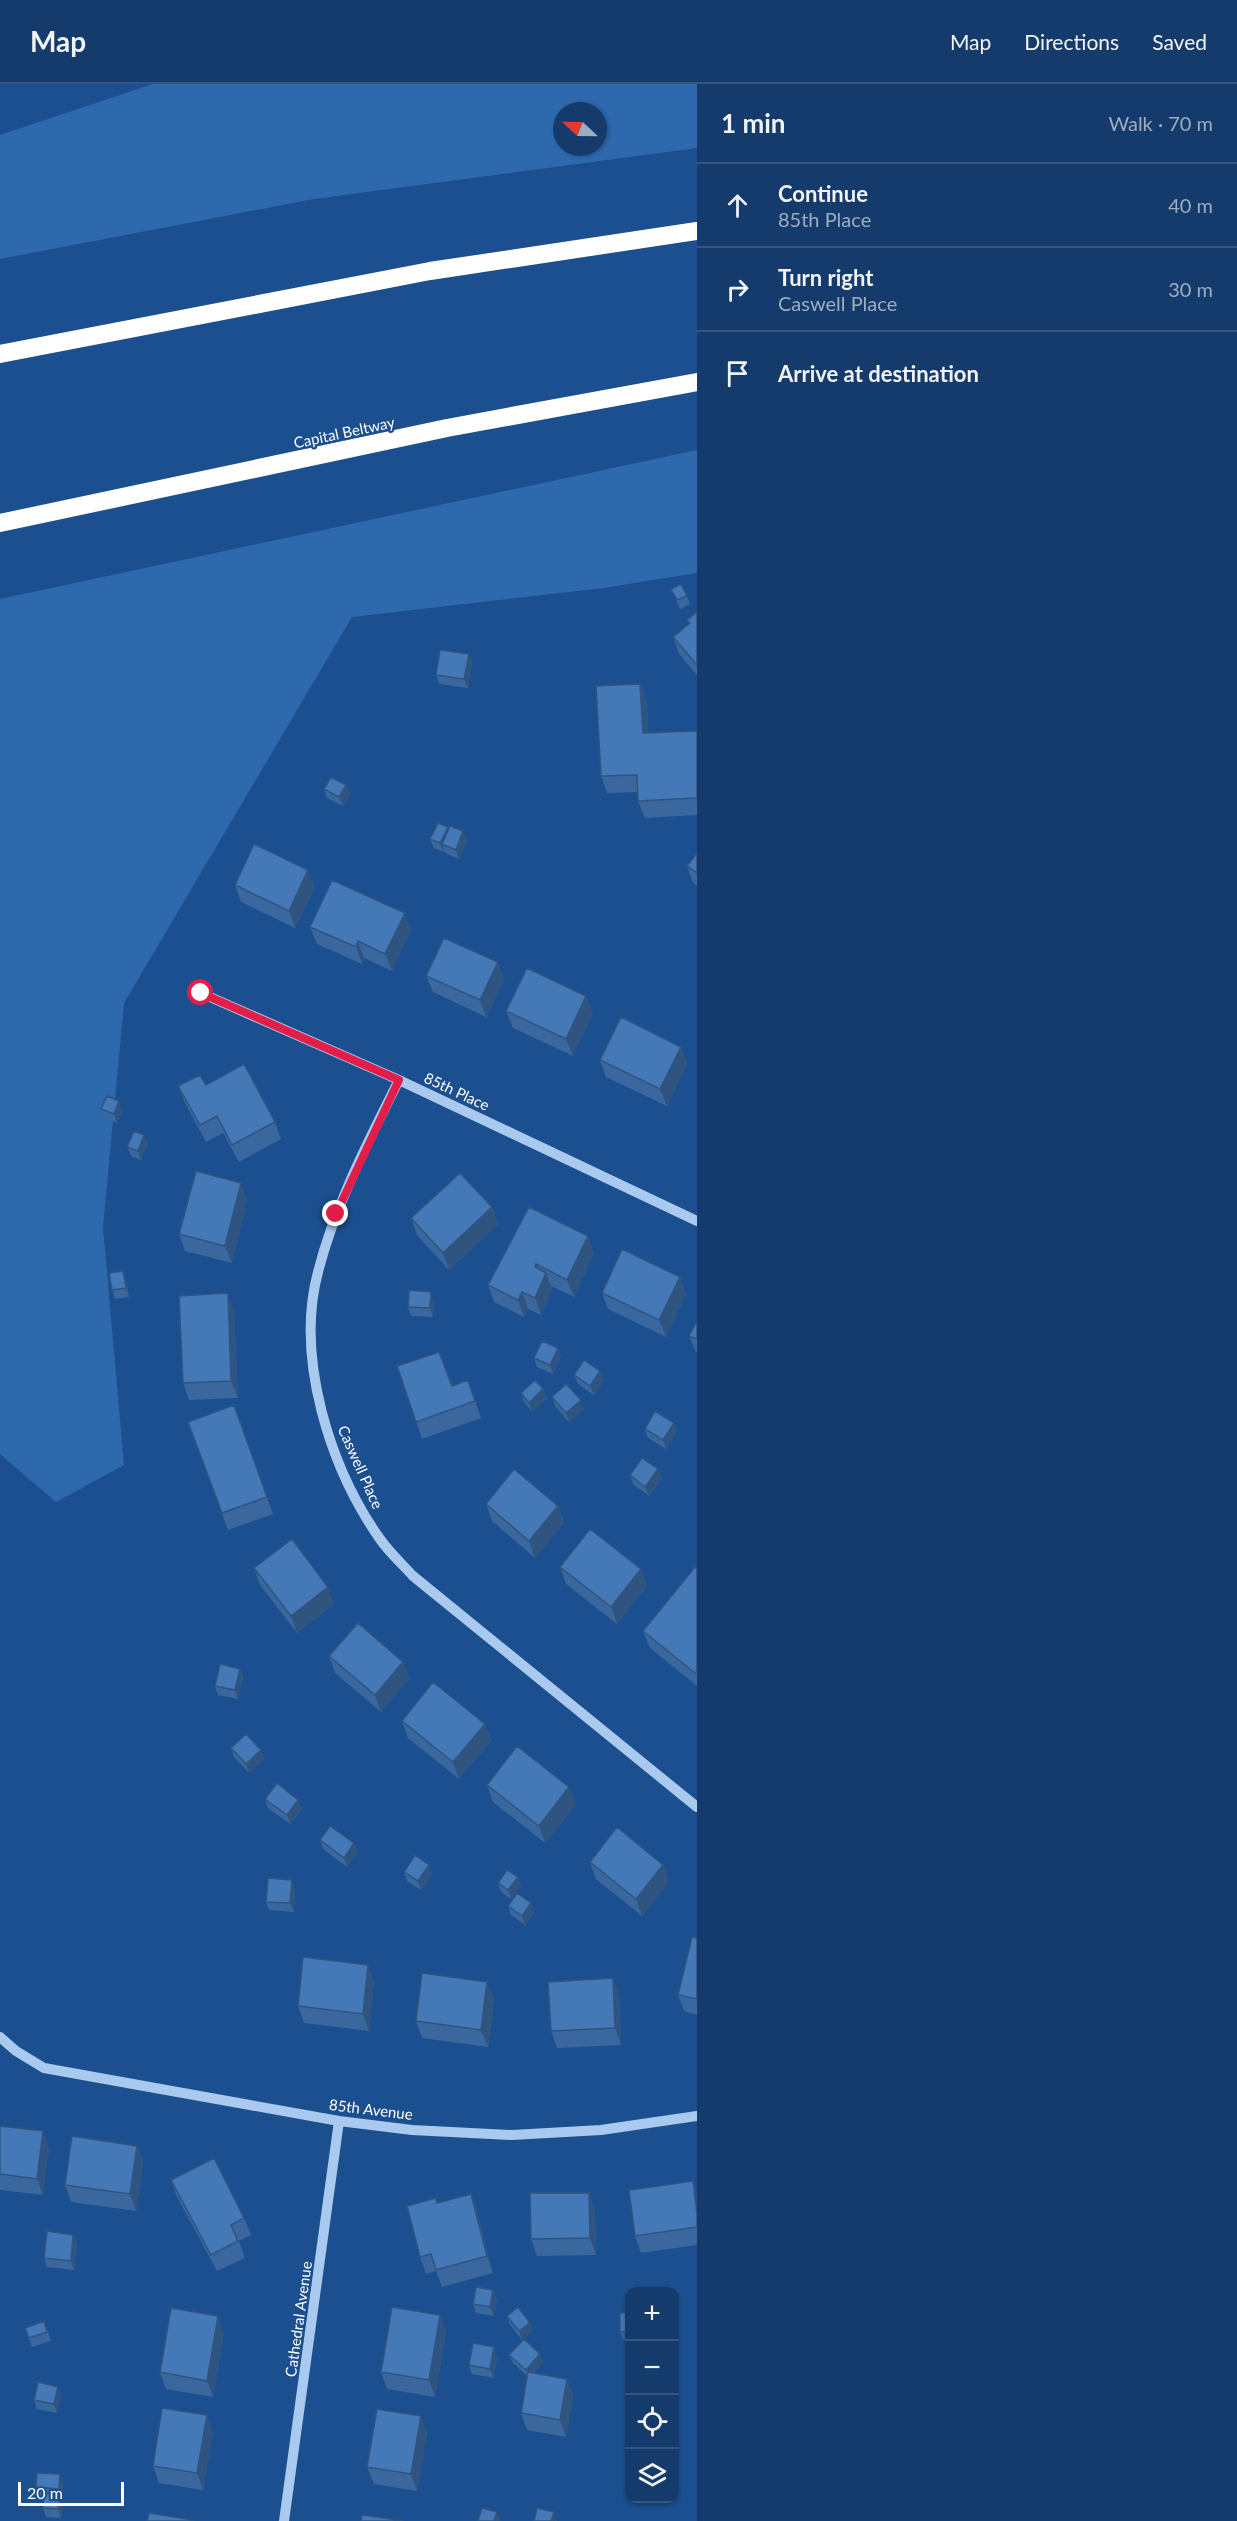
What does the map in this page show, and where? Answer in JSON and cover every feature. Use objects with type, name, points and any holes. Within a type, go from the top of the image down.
[{"type":"highway","points":[[0,354],[430,271],[697,231]]},
{"type":"highway","name":"Capital Beltway","points":[[0,523],[447,428],[697,382]]},
{"type":"street","name":"85th Place","points":[[201,993],[399,1080],[697,1221]]},
{"type":"street","name":"Caswell Place","points":[[399,1080],[336,1214],[317,1274],[311,1343],[315,1385],[326,1429],[342,1471],[357,1502],[381,1541],[413,1576],[697,1807]]},
{"type":"street","name":"85th Avenue","points":[[0,2037],[16,2051],[44,2068],[339,2121],[412,2130],[512,2135],[601,2130],[697,2116]]},
{"type":"street","name":"Cathedral Avenue","points":[[284,2521],[339,2121]]},
{"type":"shaded area","points":[[153,84],[697,84],[697,148],[314,199],[0,259],[0,135]]},
{"type":"shaded area","points":[[697,450],[697,573],[603,588],[352,617],[124,1003],[103,1227],[124,1465],[56,1502],[0,1454],[0,599]]},
{"type":"building","points":[[681,584],[687,596],[677,600],[671,589]]},
{"type":"building","points":[[697,612],[697,665],[673,637],[690,623],[687,620]]},
{"type":"building","points":[[440,650],[469,654],[464,679],[436,675]]},
{"type":"building","points":[[640,684],[643,733],[697,731],[697,798],[638,801],[637,775],[601,776],[596,686]]},
{"type":"building","points":[[331,777],[346,785],[339,797],[324,789]]},
{"type":"building","points":[[438,823],[448,827],[440,843],[430,839]]},
{"type":"building","points":[[450,826],[463,831],[456,850],[442,844]]},
{"type":"building","points":[[254,844],[308,870],[289,911],[235,885]]},
{"type":"building","points":[[697,853],[697,873],[687,866]]},
{"type":"building","points":[[332,880],[405,913],[385,954],[358,941],[356,947],[310,927]]},
{"type":"building","points":[[444,938],[498,962],[480,1000],[426,976]]},
{"type":"building","points":[[527,968],[586,996],[566,1039],[506,1011]]},
{"type":"building","points":[[621,1017],[681,1047],[660,1089],[600,1060]]},
{"type":"building","points":[[244,1064],[275,1122],[232,1145],[217,1116],[200,1125],[178,1086],[200,1075],[206,1085]]},
{"type":"building","points":[[107,1096],[119,1101],[114,1114],[101,1109]]},
{"type":"building","points":[[134,1131],[144,1135],[138,1151],[127,1147]]},
{"type":"building","points":[[196,1171],[241,1183],[225,1246],[179,1234]]},
{"type":"building","points":[[460,1173],[492,1207],[443,1253],[411,1218]]},
{"type":"building","points":[[529,1207],[588,1236],[567,1280],[536,1264],[535,1267],[546,1273],[535,1298],[522,1292],[518,1300],[488,1285]]},
{"type":"building","points":[[622,1249],[680,1277],[659,1320],[602,1293]]},
{"type":"building","points":[[123,1271],[126,1288],[112,1290],[109,1273]]},
{"type":"building","points":[[409,1290],[431,1292],[430,1308],[408,1307]]},
{"type":"building","points":[[228,1293],[231,1381],[183,1383],[179,1296]]},
{"type":"building","points":[[697,1321],[697,1339],[689,1336]]},
{"type":"building","points":[[542,1341],[558,1348],[550,1365],[534,1358]]},
{"type":"building","points":[[439,1352],[452,1386],[468,1380],[475,1401],[416,1422],[397,1366]]},
{"type":"building","points":[[584,1360],[600,1371],[590,1386],[574,1375]]},
{"type":"building","points":[[535,1380],[543,1389],[529,1403],[521,1393]]},
{"type":"building","points":[[566,1384],[581,1400],[566,1413],[552,1397]]},
{"type":"building","points":[[234,1405],[267,1497],[222,1513],[188,1422]]},
{"type":"building","points":[[655,1411],[674,1423],[663,1440],[645,1429]]},
{"type":"building","points":[[642,1458],[658,1469],[645,1487],[630,1475]]},
{"type":"building","points":[[514,1469],[558,1506],[529,1541],[486,1504]]},
{"type":"building","points":[[590,1529],[641,1569],[611,1607],[560,1567]]},
{"type":"building","points":[[292,1539],[328,1587],[291,1616],[254,1568]]},
{"type":"building","points":[[695,1567],[697,1569],[697,1671],[695,1673],[643,1631]]},
{"type":"building","points":[[358,1623],[403,1662],[375,1695],[329,1656]]},
{"type":"building","points":[[220,1664],[240,1669],[235,1690],[215,1686]]},
{"type":"building","points":[[433,1682],[485,1724],[453,1762],[402,1721]]},
{"type":"building","points":[[246,1734],[261,1750],[246,1764],[231,1748]]},
{"type":"building","points":[[517,1746],[569,1787],[539,1826],[487,1785]]},
{"type":"building","points":[[277,1783],[298,1800],[287,1815],[265,1799]]},
{"type":"building","points":[[330,1826],[354,1843],[344,1858],[320,1840]]},
{"type":"building","points":[[617,1827],[663,1865],[636,1899],[590,1862]]},
{"type":"building","points":[[415,1855],[429,1865],[418,1881],[404,1872]]},
{"type":"building","points":[[507,1870],[518,1877],[508,1890],[498,1883]]},
{"type":"building","points":[[268,1878],[292,1880],[290,1903],[266,1902]]},
{"type":"building","points":[[517,1893],[531,1903],[522,1916],[508,1906]]},
{"type":"building","points":[[692,1937],[697,1938],[697,1999],[678,1995]]},
{"type":"building","points":[[303,1957],[368,1965],[363,2014],[298,2006]]},
{"type":"building","points":[[422,1973],[487,1982],[481,2030],[416,2021]]},
{"type":"building","points":[[613,1978],[615,2028],[551,2031],[548,1982]]},
{"type":"building","points":[[0,2126],[43,2131],[37,2179],[0,2174]]},
{"type":"building","points":[[72,2136],[137,2146],[130,2194],[65,2185]]},
{"type":"building","points":[[214,2158],[244,2218],[231,2225],[238,2241],[211,2255],[171,2180]]},
{"type":"building","points":[[693,2181],[697,2227],[635,2236],[629,2190]]},
{"type":"building","points":[[530,2193],[589,2193],[590,2238],[531,2239]]},
{"type":"building","points":[[471,2194],[487,2256],[436,2270],[431,2254],[420,2257],[407,2206],[436,2198],[437,2203]]},
{"type":"building","points":[[47,2231],[73,2235],[71,2261],[44,2258]]},
{"type":"building","points":[[476,2287],[493,2290],[490,2307],[473,2304]]},
{"type":"building","points":[[392,2307],[440,2315],[429,2380],[381,2372]]},
{"type":"building","points":[[518,2307],[530,2323],[519,2331],[507,2316]]},
{"type":"building","points":[[171,2308],[218,2316],[207,2381],[160,2372]]},
{"type":"building","points":[[625,2312],[625,2332],[620,2332],[620,2313]]},
{"type":"building","points":[[44,2321],[47,2332],[29,2338],[25,2328]]},
{"type":"building","points":[[524,2339],[540,2354],[526,2370],[509,2355]]},
{"type":"building","points":[[473,2343],[494,2347],[490,2369],[469,2365]]},
{"type":"building","points":[[528,2372],[567,2379],[560,2420],[521,2413]]},
{"type":"building","points":[[38,2382],[58,2387],[54,2404],[34,2400]]},
{"type":"building","points":[[162,2408],[207,2415],[197,2473],[153,2466]]},
{"type":"building","points":[[377,2409],[421,2416],[411,2474],[367,2467]]},
{"type":"building","points":[[37,2473],[60,2474],[59,2489],[36,2487]]},
{"type":"building","points":[[44,2493],[60,2495],[58,2509],[43,2508]]},
{"type":"building","points":[[482,2508],[497,2512],[494,2521],[478,2521]]},
{"type":"building","points":[[537,2508],[554,2512],[551,2521],[534,2521]]},
{"type":"building","points":[[149,2513],[193,2520],[193,2521],[147,2521]]},
{"type":"building","points":[[362,2515],[404,2521],[361,2521]]},
{"type":"route","points":[[201,993],[399,1080],[366,1145],[336,1214]]}]
